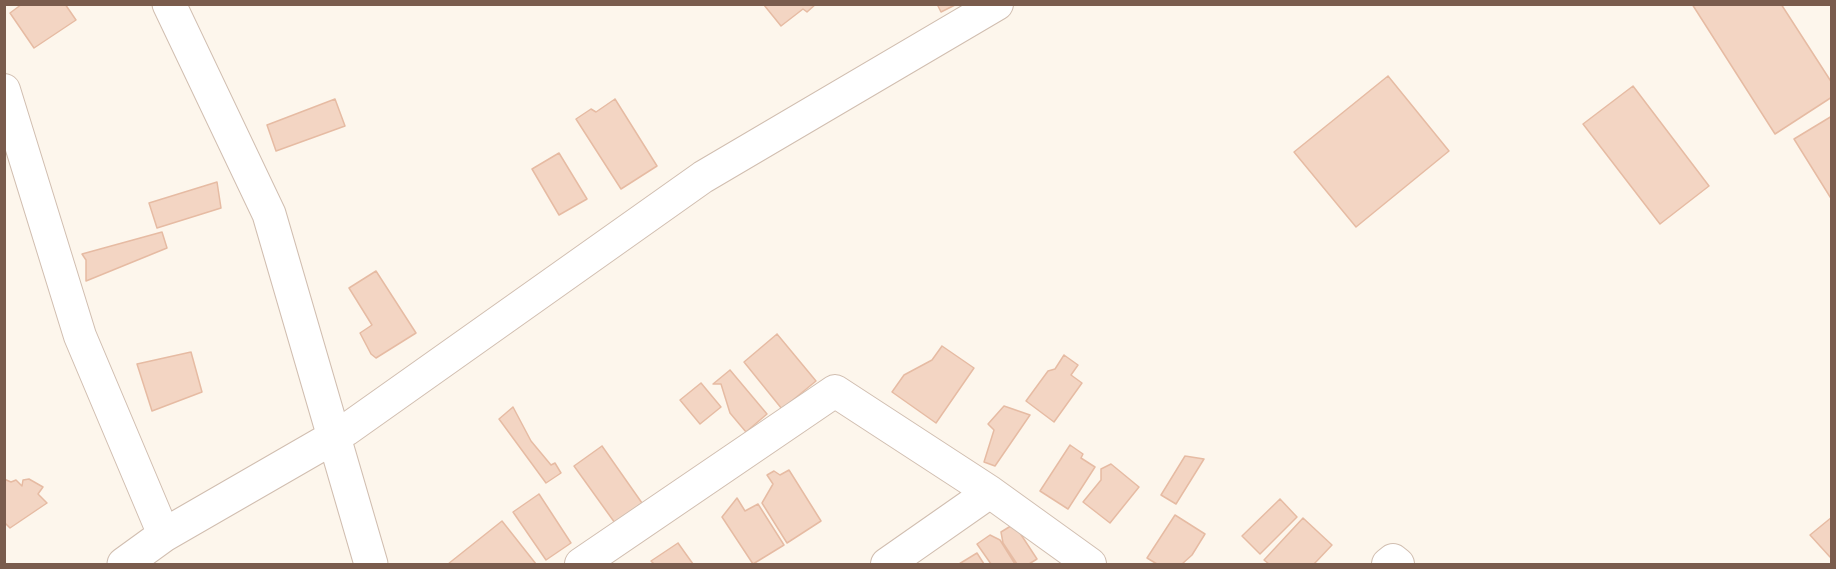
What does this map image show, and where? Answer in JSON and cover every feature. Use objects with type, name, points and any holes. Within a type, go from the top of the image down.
[{"type":"street","points":[[169,4],[269,214],[340,433],[371,564]]},
{"type":"street","points":[[124,564],[164,535],[340,433],[703,177],[997,4]]},
{"type":"street","points":[[4,90],[80,336],[164,535]]},
{"type":"street","points":[[581,564],[835,391],[990,492],[1090,564]]},
{"type":"street","points":[[887,564],[990,492]]},
{"type":"street","points":[[1388,564],[1393,560],[1398,564]]},
{"type":"building","points":[[22,4],[65,4],[76,20],[34,48],[10,13]]},
{"type":"building","points":[[816,4],[807,12],[803,9],[781,26],[764,5]]},
{"type":"building","points":[[937,4],[957,4],[941,12]]},
{"type":"building","points":[[1692,4],[1781,4],[1832,83],[1832,97],[1775,134]]},
{"type":"building","points":[[1388,76],[1449,151],[1356,227],[1294,152]]},
{"type":"building","points":[[1633,86],[1709,186],[1660,224],[1583,124]]},
{"type":"building","points":[[335,99],[345,126],[276,151],[267,125]]},
{"type":"building","points":[[615,99],[657,166],[621,189],[576,119],[591,109],[596,112]]},
{"type":"building","points":[[1832,116],[1832,200],[1794,139]]},
{"type":"building","points":[[559,153],[587,199],[559,215],[532,169]]},
{"type":"building","points":[[217,182],[221,208],[157,228],[149,203]]},
{"type":"building","points":[[162,232],[167,248],[86,281],[86,260],[82,254]]},
{"type":"building","points":[[376,271],[416,333],[376,358],[371,354],[360,333],[372,325],[349,288]]},
{"type":"building","points":[[777,334],[816,381],[782,409],[744,362]]},
{"type":"building","points":[[942,346],[974,368],[936,423],[892,392],[904,375],[932,360]]},
{"type":"building","points":[[191,352],[202,392],[152,411],[137,364]]},
{"type":"building","points":[[1064,355],[1078,365],[1071,375],[1082,383],[1054,422],[1026,401],[1048,371],[1055,369]]},
{"type":"building","points":[[730,370],[767,414],[746,432],[730,413],[721,384],[713,384]]},
{"type":"building","points":[[701,383],[721,407],[700,424],[680,400]]},
{"type":"building","points":[[1004,406],[1030,415],[995,466],[984,462],[994,430],[988,424]]},
{"type":"building","points":[[513,407],[531,441],[551,465],[555,463],[561,473],[546,483],[499,419]]},
{"type":"building","points":[[1070,445],[1083,454],[1081,458],[1095,467],[1068,509],[1040,491]]},
{"type":"building","points":[[602,446],[642,503],[615,523],[574,466]]},
{"type":"building","points":[[1185,456],[1204,459],[1176,504],[1161,495]]},
{"type":"building","points":[[1111,464],[1139,487],[1110,523],[1083,502],[1101,480],[1101,469]]},
{"type":"building","points":[[789,470],[821,521],[787,543],[762,503],[773,484],[767,475],[774,471],[780,475]]},
{"type":"building","points":[[4,479],[11,482],[16,480],[22,486],[23,480],[29,479],[43,487],[38,494],[47,503],[10,528],[4,522]]},
{"type":"building","points":[[539,494],[571,543],[546,560],[513,512]]},
{"type":"building","points":[[737,498],[745,511],[758,504],[784,545],[753,564],[722,517]]},
{"type":"building","points":[[1280,499],[1297,517],[1260,554],[1242,536]]},
{"type":"building","points":[[1175,515],[1205,534],[1192,555],[1182,564],[1157,564],[1147,558]]},
{"type":"building","points":[[1832,517],[1832,556],[1830,557],[1810,535]]},
{"type":"building","points":[[1303,518],[1332,545],[1314,564],[1269,564],[1264,560]]},
{"type":"building","points":[[502,521],[536,564],[448,564]]},
{"type":"building","points":[[1014,524],[1037,559],[1029,564],[1017,564],[1003,543],[1001,532]]},
{"type":"building","points":[[990,535],[1000,540],[1015,564],[991,564],[977,544]]},
{"type":"building","points":[[678,543],[693,564],[654,564],[651,561]]},
{"type":"building","points":[[977,553],[984,564],[959,564]]}]
